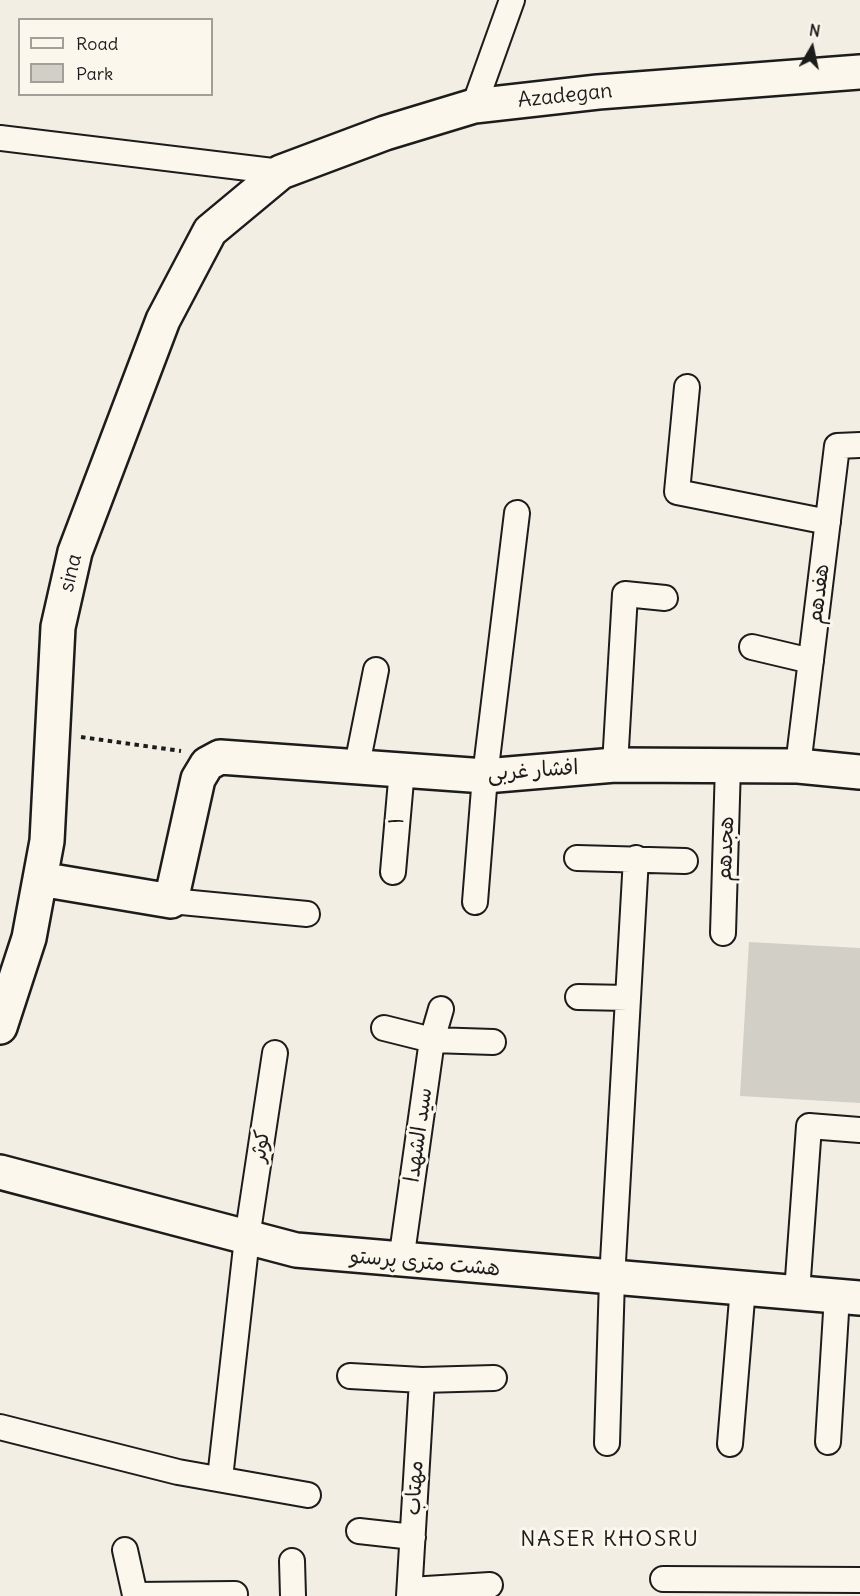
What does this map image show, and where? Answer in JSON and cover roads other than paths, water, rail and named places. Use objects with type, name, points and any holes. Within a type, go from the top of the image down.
[{"type":"street","points":[[474,106],[512,0]]},
{"type":"street","name":"Azadegan","points":[[281,172],[385,133],[474,106],[598,92],[860,72]]},
{"type":"street","points":[[0,138],[281,172]]},
{"type":"street","name":"sina","points":[[3,1008],[29,938],[47,842],[58,627],[75,552],[163,320],[210,231],[281,172]]},
{"type":"street","points":[[687,387],[677,492],[828,522]]},
{"type":"street","name":"هفدهم","points":[[798,766],[837,446],[860,445]]},
{"type":"street","points":[[475,902],[485,776],[518,513]]},
{"type":"street","points":[[615,765],[626,594],[665,598]]},
{"type":"street","points":[[752,647],[811,661]]},
{"type":"street","points":[[357,765],[376,670]]},
{"type":"street","name":"افشار غربی","points":[[171,901],[198,779],[214,760],[357,765],[485,776],[615,765],[798,766],[860,772]]},
{"type":"street","name":"هجدهم","points":[[723,933],[728,765]]},
{"type":"street","name":"۱","points":[[393,872],[402,769]]},
{"type":"street","points":[[577,858],[685,861]]},
{"type":"street","points":[[607,1443],[612,1279],[636,858]]},
{"type":"street","points":[[40,879],[171,901],[307,914]]},
{"type":"street","points":[[578,997],[628,998]]},
{"type":"street","name":"سید الشهدا","points":[[401,1261],[432,1040],[441,1009]]},
{"type":"street","points":[[384,1028],[432,1040],[493,1042]]},
{"type":"street","name":"کوثر","points":[[220,1478],[246,1238],[275,1053]]},
{"type":"street","points":[[797,1292],[809,1126],[860,1130]]},
{"type":"street","name":"هشت متری پرستو","points":[[0,1172],[296,1250],[612,1279],[743,1287],[848,1297]]},
{"type":"street","points":[[730,1444],[743,1287]]},
{"type":"street","points":[[828,1442],[848,1297]]},
{"type":"street","points":[[350,1376],[422,1380],[494,1378]]},
{"type":"street","name":"مهتاب","points":[[409,1593],[422,1380]]},
{"type":"street","points":[[0,1427],[178,1472],[308,1495]]},
{"type":"street","points":[[359,1531],[413,1537]]},
{"type":"street","points":[[126,1551],[135,1595],[235,1594]]},
{"type":"street","points":[[292,1561],[293,1596]]},
{"type":"street","points":[[663,1579],[860,1580]]},
{"type":"street","points":[[409,1593],[490,1585]]},
{"type":"district","name":"NASER KHOSRU","points":[[610,1540]]}]
